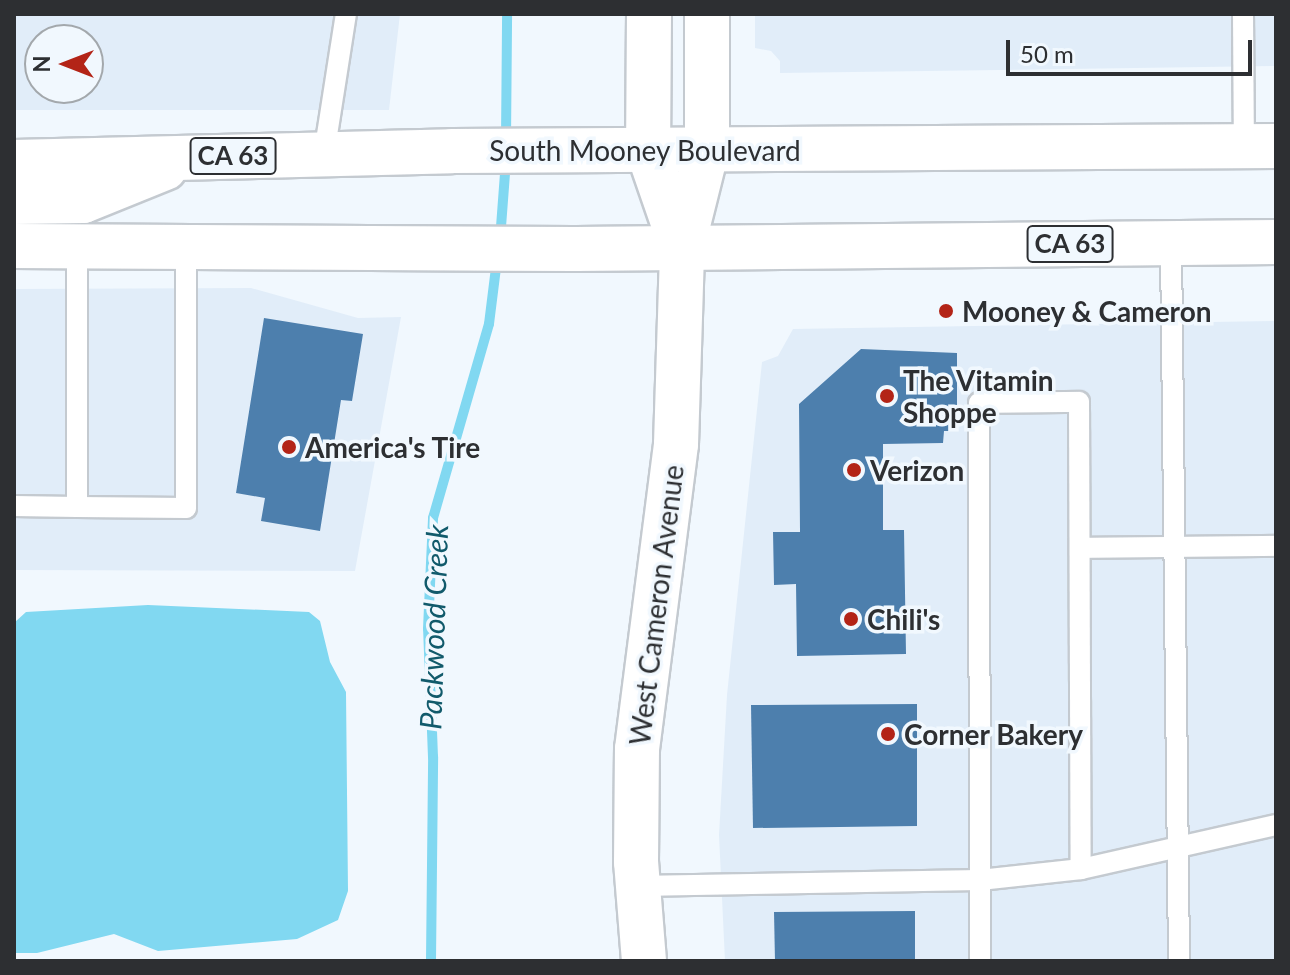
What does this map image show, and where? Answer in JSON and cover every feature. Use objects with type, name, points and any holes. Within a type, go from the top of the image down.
[{"type":"main road","name":"West Cameron Avenue","points":[[649,14],[648,150],[682,249]]},
{"type":"main road","name":"West Cameron Avenue","points":[[644,961],[637,886],[637,749],[676,444],[682,249],[707,149],[707,14]]},
{"type":"main road","name":"South Mooney Boulevard","points":[[14,162],[452,151],[1260,146]]},
{"type":"main road","points":[[14,202],[83,201],[192,158]]},
{"type":"main road","name":"CA 63","points":[[14,246],[682,249],[1171,244],[1267,239]]},
{"type":"lane","points":[[324,154],[346,14]]},
{"type":"lane","points":[[1243,14],[1260,146]]},
{"type":"lane","points":[[1171,244],[1179,961]]},
{"type":"lane","points":[[14,506],[186,508],[186,246]]},
{"type":"lane","points":[[77,247],[77,507]]},
{"type":"lane","points":[[980,961],[979,403],[1079,402],[1081,869]]},
{"type":"lane","points":[[1080,548],[1276,546]]},
{"type":"lane","points":[[637,886],[980,880],[1081,869],[1276,825]]},
{"type":"shaded area","points":[[14,14],[400,14],[389,110],[14,110]]},
{"type":"shaded area","points":[[755,14],[1276,14],[1276,66],[780,73],[780,61],[771,51],[755,48]]},
{"type":"shaded area","points":[[251,288],[358,318],[401,317],[355,571],[14,570],[14,289]]},
{"type":"shaded area","points":[[1276,321],[1276,961],[725,961],[719,835],[727,695],[762,362],[778,356],[793,329]]},
{"type":"water","points":[[148,605],[309,612],[320,621],[330,662],[346,692],[348,891],[338,920],[297,939],[158,951],[114,934],[37,953],[14,953],[14,623],[26,612]]},
{"type":"building","name":"America's Tire","points":[[264,318],[363,334],[352,401],[341,400],[320,531],[261,521],[265,498],[236,493]]},
{"type":"building","points":[[861,349],[957,353],[957,431],[944,431],[943,443],[883,444],[883,530],[904,530],[906,654],[797,656],[796,584],[774,585],[773,532],[800,532],[799,404]]},
{"type":"building","points":[[917,704],[917,826],[753,828],[751,705]]},
{"type":"building","points":[[915,911],[915,961],[775,961],[774,912]]},
{"type":"waterway","name":"Packwood Creek","points":[[506,140],[507,14]]},
{"type":"waterway","name":"Packwood Creek","points":[[500,240],[506,160]]},
{"type":"waterway","name":"Packwood Creek","points":[[431,961],[433,757],[428,629],[433,518],[489,324],[497,260]]},
{"type":"place","name":"Mooney & Cameron","points":[[946,311]]},
{"type":"place","name":"The Vitamin Shoppe","points":[[887,396]]},
{"type":"place","name":"America's Tire","points":[[289,447]]},
{"type":"place","name":"Verizon","points":[[854,470]]},
{"type":"place","name":"Chili's","points":[[851,619]]},
{"type":"place","name":"Corner Bakery","points":[[888,734]]}]
